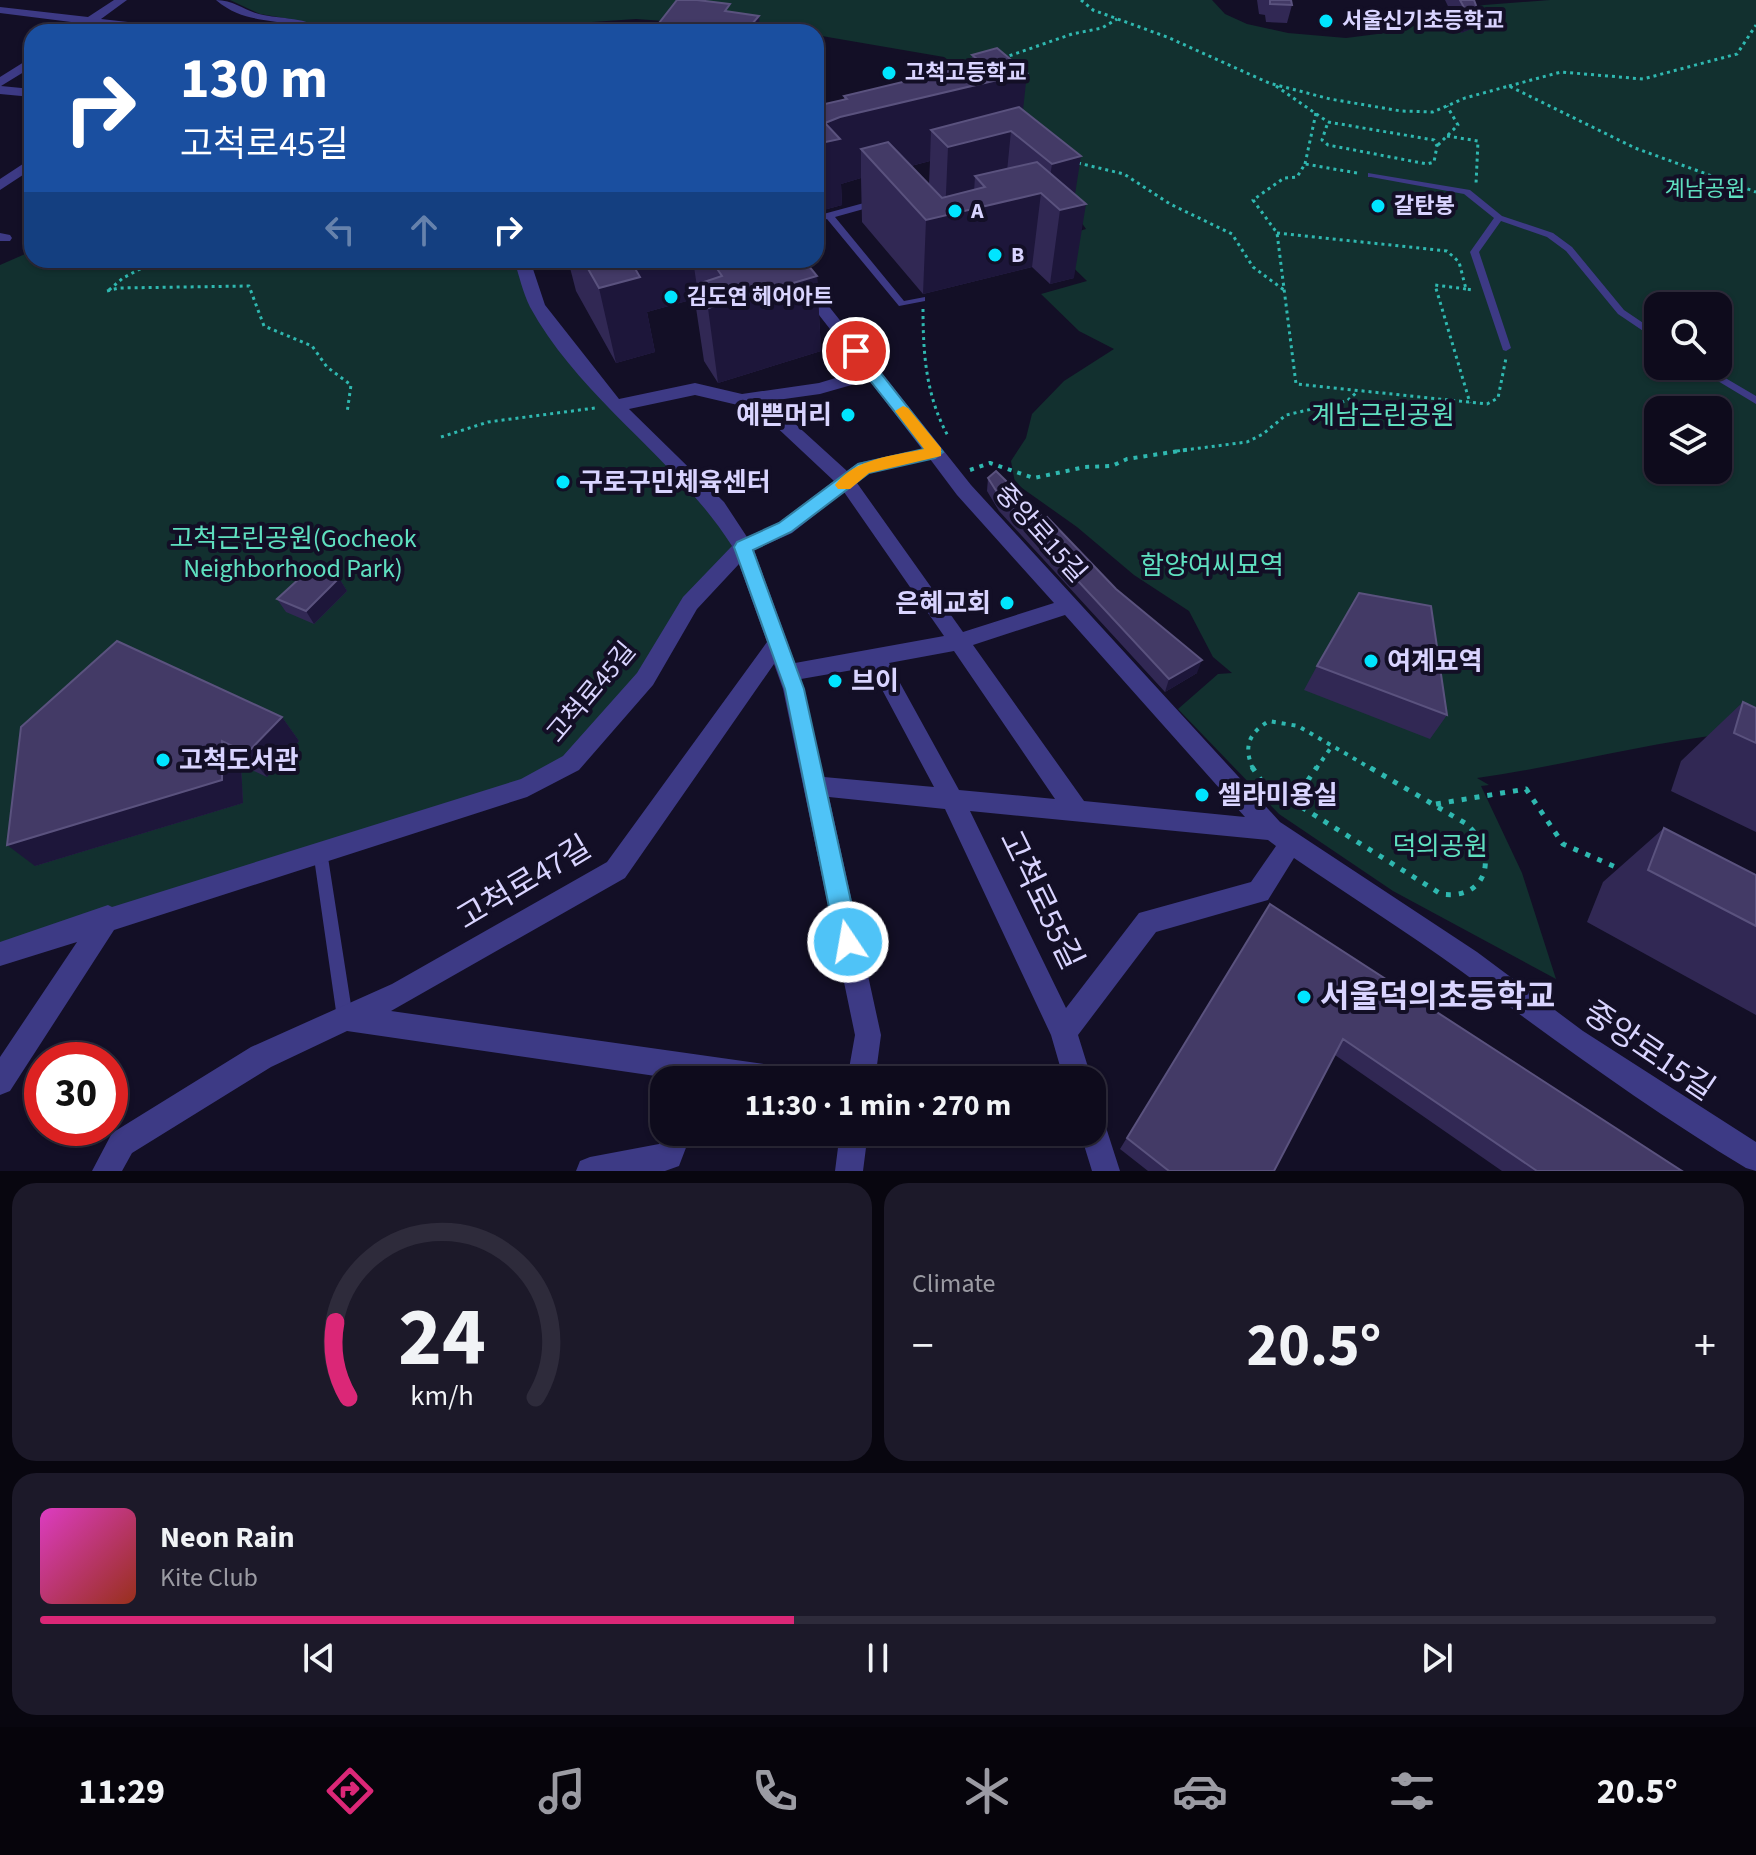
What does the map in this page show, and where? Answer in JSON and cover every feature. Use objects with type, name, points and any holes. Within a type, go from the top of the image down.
[{"type":"street","points":[[86,24],[121,0]]},
{"type":"street","points":[[222,0],[254,17],[302,24]]},
{"type":"street","points":[[0,11],[122,24]]},
{"type":"street","points":[[0,83],[24,66]]},
{"type":"street","points":[[0,90],[24,92]]},
{"type":"street","points":[[1,185],[24,168]]},
{"type":"street","points":[[525,268],[537,305],[615,406],[717,507],[743,547],[789,673],[868,1035],[863,1066]]},
{"type":"street","name":"중앙로15길","points":[[785,268],[872,373],[942,445],[1069,606],[1281,836],[1468,961],[1574,1040],[1685,1115],[1756,1158]]},
{"type":"street","points":[[615,406],[695,389],[742,400],[820,388],[872,373]]},
{"type":"street","points":[[756,398],[847,482],[1078,812]]},
{"type":"street","name":"고척로45길","points":[[0,954],[108,917],[527,787],[571,763],[645,679],[690,603],[743,547],[785,528],[864,468],[942,445]]},
{"type":"street","points":[[789,673],[958,642],[1069,606]]},
{"type":"street","name":"고척로47길","points":[[106,1171],[122,1143],[261,1057],[401,993],[616,870],[779,641]]},
{"type":"street","name":"고척로55길","points":[[875,657],[952,799],[1064,1032],[1074,1066]]},
{"type":"street","name":"고척로55길","points":[[815,786],[1078,812]]},
{"type":"street","name":"중앙로15길","points":[[1078,812],[1281,836]]},
{"type":"street","name":"고척로55길","points":[[1064,1032],[1148,922],[1259,892],[1281,836]]},
{"type":"street","points":[[0,1081],[108,917]]},
{"type":"street","points":[[345,1018],[650,1066]]},
{"type":"street","points":[[590,1171],[669,1156],[673,1146]]},
{"type":"street","points":[[849,1171],[852,1146]]},
{"type":"street","points":[[1098,1146],[1106,1171]]},
{"type":"lane","points":[[1371,175],[1467,192],[1499,218],[1550,235],[1569,249],[1621,312],[1644,328]]},
{"type":"lane","points":[[824,217],[891,199]]},
{"type":"lane","points":[[829,215],[902,304],[922,299]]},
{"type":"lane","points":[[1499,218],[1474,252],[1506,348]]},
{"type":"lane","points":[[1721,380],[1756,401]]},
{"type":"lane","points":[[320,851],[345,1018]]},
{"type":"path","points":[[1081,0],[1093,10],[1167,37],[1274,84],[1330,99],[1401,111],[1433,112],[1465,98],[1561,72],[1643,79],[1737,54],[1756,25]]},
{"type":"path","points":[[996,60],[1072,34],[1102,28],[1117,19]]},
{"type":"path","points":[[1274,84],[1328,122],[1426,137],[1434,140],[1437,146]]},
{"type":"path","points":[[1509,86],[1635,148],[1756,192]]},
{"type":"path","points":[[1328,122],[1322,140],[1328,145],[1427,164],[1434,162],[1437,146],[1458,125],[1447,106]]},
{"type":"path","points":[[1316,113],[1305,164],[1297,177],[1284,178],[1253,200],[1255,208],[1277,233],[1296,384],[1487,404],[1498,398],[1506,364],[1506,348]]},
{"type":"path","points":[[1447,136],[1478,141],[1476,198]]},
{"type":"path","points":[[1067,158],[1124,174],[1170,204],[1232,234],[1253,267],[1284,290]]},
{"type":"path","points":[[1305,164],[1371,175]]},
{"type":"path","points":[[1277,233],[1447,251],[1459,262],[1466,289]]},
{"type":"path","points":[[142,268],[107,291],[119,288],[249,286],[264,326],[312,346],[327,367],[351,385],[347,413]]},
{"type":"path","points":[[1470,403],[1435,285],[1487,290]]},
{"type":"path","points":[[922,299],[925,327],[923,358],[942,445]]},
{"type":"path","points":[[961,469],[990,463],[1034,478],[1085,467],[1112,466],[1127,459],[1247,442],[1263,434],[1286,415],[1347,401],[1358,391]]},
{"type":"path","points":[[441,437],[488,422],[615,406]]},
{"type":"path","points":[[1269,721],[1298,726],[1465,823],[1479,836],[1487,866],[1471,892],[1452,897],[1441,894],[1293,802],[1255,774],[1246,748],[1252,731],[1269,721]]},
{"type":"path","points":[[1293,802],[1332,746]]},
{"type":"path","points":[[1433,804],[1526,789],[1563,844],[1632,875]]},
{"type":"green space","name":"계남근린공원","points":[[230,0],[1212,0],[1225,14],[1247,24],[1288,33],[1346,38],[1393,32],[1415,19],[1484,5],[1550,0],[1756,0],[1756,731],[1686,739],[1477,778],[1489,785],[1481,786],[1522,873],[1556,979],[1393,891],[1279,814],[1178,709],[1218,674],[1232,673],[1213,657],[1189,611],[1134,575],[1077,527],[1015,483],[1011,461],[1026,438],[1032,414],[1064,381],[1114,349],[1079,331],[1041,294],[1087,281],[1046,241],[1086,229],[1002,108],[944,57],[824,36],[824,24],[705,24],[636,19],[563,24],[304,24],[260,14]]},
{"type":"green space","name":"고척근린공원(Gocheok Neighborhood Park)","points":[[24,254],[24,268],[525,268],[537,305],[743,547],[571,763],[0,954],[0,265]]},
{"type":"building","points":[[677,0],[730,4],[725,11],[759,16],[752,24],[658,24]]},
{"type":"building","points":[[1270,0],[1291,0],[1292,5],[1270,4]]},
{"type":"building","points":[[1460,0],[1474,0],[1478,11],[1468,15]]},
{"type":"building","points":[[997,48],[1027,73],[840,117],[825,123],[840,139],[824,142],[824,104],[847,99],[844,96],[982,63],[972,55]]},
{"type":"building","points":[[1019,107],[1081,156],[1052,164],[1011,131],[948,147],[931,130]]},
{"type":"building","points":[[888,142],[942,198],[985,187],[975,176],[1037,162],[1086,204],[1060,210],[1041,193],[926,220],[861,149]]},
{"type":"building","points":[[588,268],[635,268],[640,277],[599,288]]},
{"type":"building","points":[[716,268],[810,268],[817,276],[708,308],[692,286],[722,276]]},
{"type":"building","points":[[996,471],[1044,518],[1047,517],[1116,589],[1202,660],[1169,679],[1000,497],[988,478]]},
{"type":"building","points":[[312,567],[339,578],[306,611],[277,599]]},
{"type":"building","points":[[1359,593],[1431,606],[1447,715],[1317,666]]},
{"type":"building","name":"고척도서관","points":[[117,641],[282,717],[247,753],[222,741],[222,780],[7,845],[21,727]]},
{"type":"building","points":[[1743,702],[1756,708],[1756,743],[1734,733]]},
{"type":"building","points":[[1664,828],[1756,875],[1756,926],[1648,870]]},
{"type":"building","points":[[1270,904],[1682,1171],[1537,1171],[1343,1039],[1274,1171],[1169,1171],[1127,1138]]},
{"type":"slow traffic","points":[[844,485],[864,468],[907,461],[935,452],[903,411]]},
{"type":"place","name":"서울신기초등학교","points":[[1326,21]]},
{"type":"place","name":"고척고등학교","points":[[889,73]]},
{"type":"place","name":"갈탄봉","points":[[1378,206]]},
{"type":"place","name":"A","points":[[955,211]]},
{"type":"place","name":"B","points":[[995,255]]},
{"type":"place","name":"김도연 헤어아트","points":[[671,297]]},
{"type":"place","name":"예쁜머리","points":[[848,415]]},
{"type":"place","name":"구로구민체육센터","points":[[563,482]]},
{"type":"place","name":"은혜교회","points":[[1007,603]]},
{"type":"place","name":"여계묘역","points":[[1371,661]]},
{"type":"place","name":"브이","points":[[835,681]]},
{"type":"place","name":"고척도서관","points":[[163,760]]},
{"type":"place","name":"셀라미용실","points":[[1202,795]]},
{"type":"place","name":"서울덕의초등학교","points":[[1304,997]]},
{"type":"route","points":[[848,942],[794,689],[743,547],[785,528],[864,468],[907,461],[935,452],[856,351]]},
{"type":"park label","name":"계남공원","points":[[1705,189]]},
{"type":"park label","name":"함양여씨묘역","points":[[1212,565]]},
{"type":"park label","name":"덕의공원","points":[[1440,846]]}]
